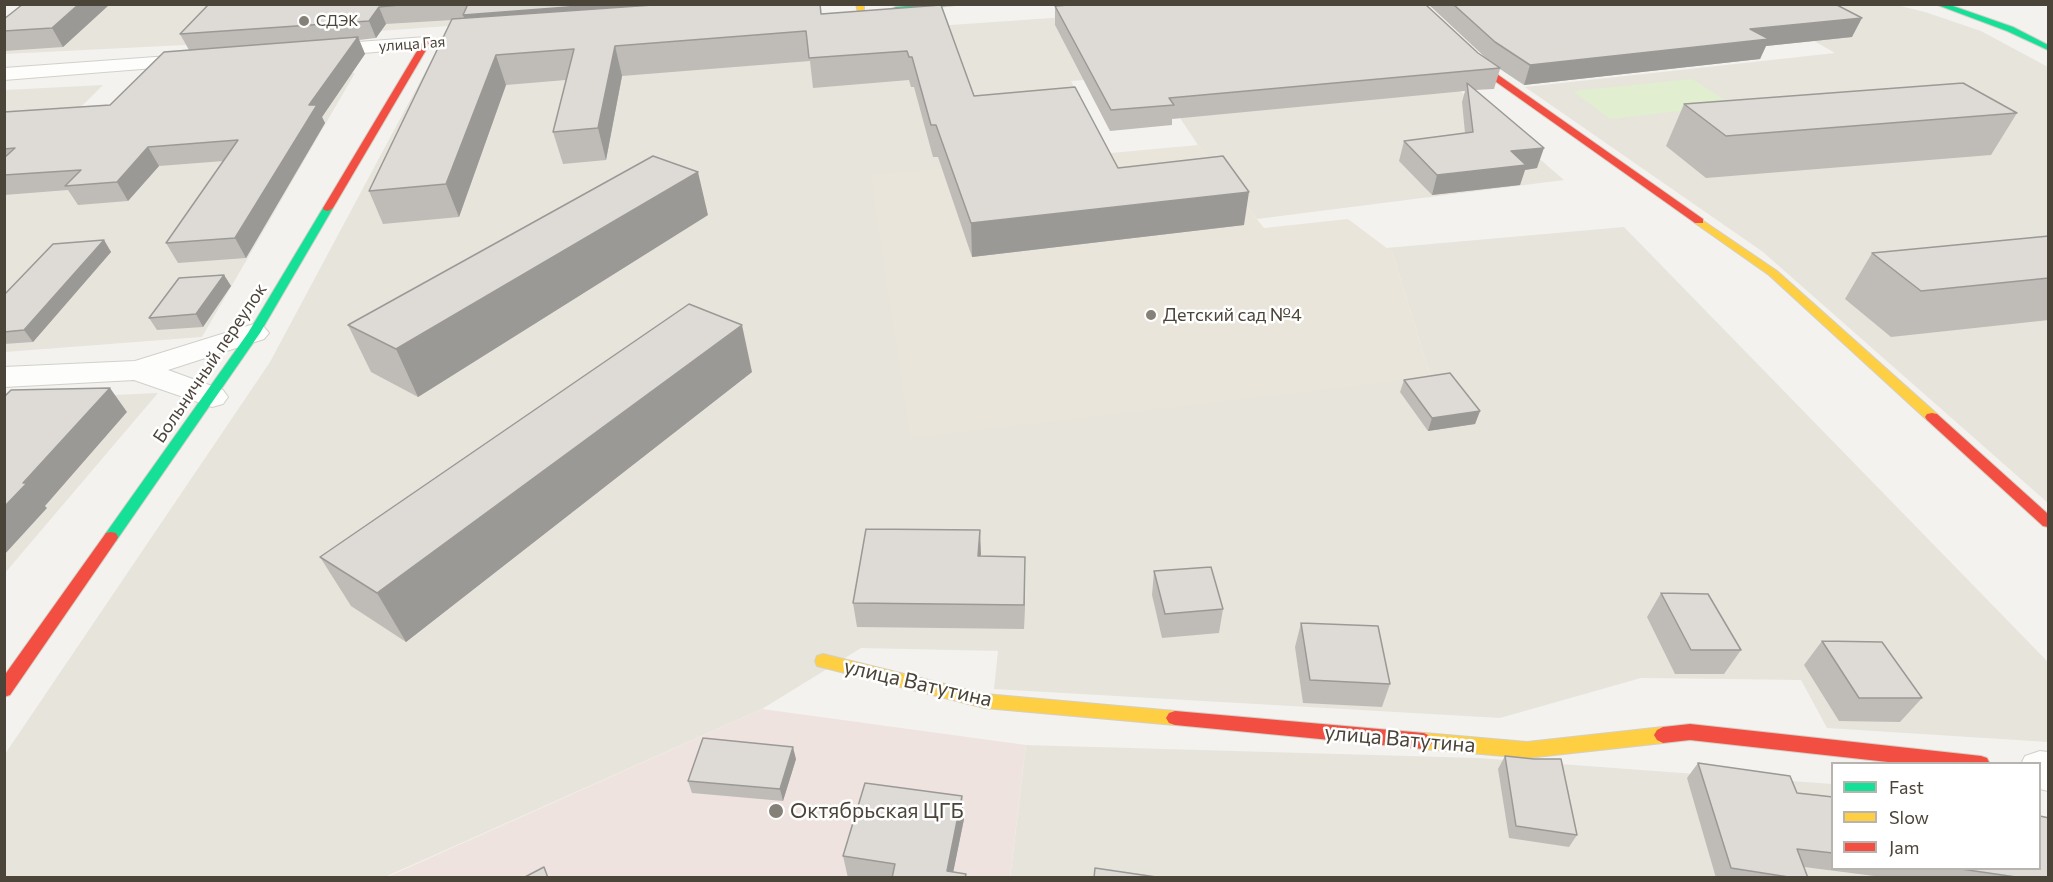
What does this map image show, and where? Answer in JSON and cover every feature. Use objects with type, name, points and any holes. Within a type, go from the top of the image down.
[{"type":"street","points":[[865,10],[963,4]]},
{"type":"street","points":[[1412,4],[1480,67],[1773,273],[2049,522]]},
{"type":"street","points":[[1938,4],[2010,29],[2049,48]]},
{"type":"street","name":"улица Гая","points":[[298,53],[495,38]]},
{"type":"street","name":"Больничный переулок","points":[[4,690],[212,397],[254,333],[426,43]]},
{"type":"street","points":[[4,74],[217,58]]},
{"type":"street","points":[[4,376],[137,370],[254,333]]},
{"type":"street","points":[[137,370],[212,397]]},
{"type":"street","name":"улица Ватутина","points":[[823,661],[985,701],[1515,749],[1527,750],[1690,732],[1963,762]]},
{"type":"shaded area","points":[[43,4],[739,5],[185,45],[5,54],[4,39]]},
{"type":"shaded area","points":[[1764,4],[1892,4],[1925,12],[1981,31],[2048,67],[2048,503],[1763,252],[1525,87],[1835,53],[1760,10]]},
{"type":"shaded area","points":[[1239,5],[1446,51],[1071,81],[1107,153],[1431,377],[1392,252],[1386,248],[1624,227],[2048,662],[2048,742],[1827,728],[1801,680],[1641,678],[1500,718],[994,689],[998,651],[861,648],[762,709],[385,877],[5,878],[5,754],[270,362],[431,61]]},
{"type":"shaded area","points":[[355,73],[202,337],[5,352],[5,90],[103,85],[24,164],[66,162],[139,83]]},
{"type":"shaded area","points":[[1457,88],[1564,180],[1257,219],[1198,145],[1180,118]]},
{"type":"shaded area","name":"Детский сад №4","points":[[1198,145],[1264,228],[1348,219],[1392,252],[1431,377],[910,438],[871,175]]},
{"type":"shaded area","points":[[158,393],[5,573],[4,400]]},
{"type":"shaded area","name":"Октябрьская ЦГБ","points":[[762,709],[1026,745],[1010,877],[385,878]]},
{"type":"shaded area","points":[[1026,745],[1478,758],[1831,784],[1831,870],[1996,878],[1010,878]]},
{"type":"green space","points":[[1692,79],[1733,105],[1610,119],[1573,91]]},
{"type":"building","points":[[23,4],[79,4],[52,28],[4,31],[4,19]]},
{"type":"building","points":[[209,4],[410,4],[379,7],[369,21],[180,34]]},
{"type":"building","points":[[468,4],[607,4],[463,15]]},
{"type":"building","points":[[667,4],[820,4],[821,14],[941,5],[974,96],[1075,87],[1118,168],[1223,156],[1249,192],[971,223],[936,125],[931,125],[912,57],[909,57],[907,51],[809,58],[806,31],[615,46],[598,128],[553,132],[574,49],[496,55],[446,184],[369,191],[452,19]]},
{"type":"building","points":[[1082,4],[1425,4],[1478,53],[1500,68],[1169,98],[1174,105],[1111,110],[1055,6]]},
{"type":"building","points":[[1453,4],[1835,4],[1862,18],[1750,29],[1769,39],[1530,65],[1495,42]]},
{"type":"building","points":[[358,37],[309,105],[317,105],[235,238],[166,243],[238,140],[148,147],[117,182],[65,186],[81,170],[4,175],[4,158],[15,148],[4,149],[4,112],[110,105],[164,52]]},
{"type":"building","points":[[1467,83],[1544,148],[1511,151],[1526,165],[1437,175],[1404,141],[1473,132]]},
{"type":"building","points":[[1963,83],[2017,113],[1726,136],[1684,104]]},
{"type":"building","points":[[653,156],[698,172],[396,349],[348,325]]},
{"type":"building","points":[[2049,236],[2049,278],[1921,291],[1872,253]]},
{"type":"building","points":[[104,240],[24,330],[4,332],[4,295],[53,244]]},
{"type":"building","points":[[224,275],[196,314],[149,318],[179,278]]},
{"type":"building","points":[[689,304],[742,325],[377,593],[320,557]]},
{"type":"building","points":[[1450,373],[1480,411],[1432,418],[1404,380]]},
{"type":"building","points":[[110,388],[4,507],[4,397],[11,390]]},
{"type":"building","points":[[866,529],[980,530],[978,556],[1025,557],[1024,605],[853,603]]},
{"type":"building","points":[[1211,567],[1223,609],[1165,614],[1154,571]]},
{"type":"building","points":[[1661,593],[1708,594],[1741,650],[1691,650]]},
{"type":"building","points":[[1301,623],[1378,626],[1390,684],[1310,680]]},
{"type":"building","points":[[1822,641],[1882,642],[1922,698],[1859,698]]},
{"type":"building","points":[[703,738],[793,747],[780,789],[688,781]]},
{"type":"building","points":[[1505,756],[1561,759],[1577,835],[1516,826]]},
{"type":"building","points":[[1698,763],[1790,776],[1797,793],[1831,797],[1831,853],[1797,849],[1808,878],[1731,868]]},
{"type":"building","points":[[865,783],[962,796],[947,871],[966,874],[965,878],[892,878],[895,864],[843,856]]},
{"type":"building","points":[[2041,816],[2049,818],[2049,878],[2023,878],[1968,870],[2041,870]]},
{"type":"building","points":[[544,867],[548,878],[523,878]]},
{"type":"building","points":[[1095,868],[1163,878],[1094,878]]},
{"type":"traffic: fast","points":[[896,9],[963,4]]},
{"type":"traffic: fast","points":[[1938,4],[2010,29],[2048,48]]},
{"type":"traffic: fast","points":[[111,537],[254,333],[328,208]]},
{"type":"traffic: slow","points":[[860,4],[861,11]]},
{"type":"traffic: slow","points":[[1699,221],[1773,273],[1932,417]]},
{"type":"traffic: slow","points":[[823,661],[985,701],[1175,718]]},
{"type":"traffic: slow","points":[[1424,741],[1527,750],[1663,735]]},
{"type":"traffic: jam","points":[[1412,4],[1481,67],[1699,221]]},
{"type":"traffic: jam","points":[[328,208],[426,43],[485,39]]},
{"type":"traffic: jam","points":[[1932,417],[2048,522]]},
{"type":"traffic: jam","points":[[4,690],[111,537]]},
{"type":"traffic: jam","points":[[1175,718],[1424,741]]},
{"type":"traffic: jam","points":[[1663,735],[1690,732],[1963,762]]},
{"type":"place","name":"СДЭК","points":[[304,21]]},
{"type":"place","name":"Детский сад №4","points":[[1151,315]]},
{"type":"place","name":"Октябрьская ЦГБ","points":[[776,811]]}]
